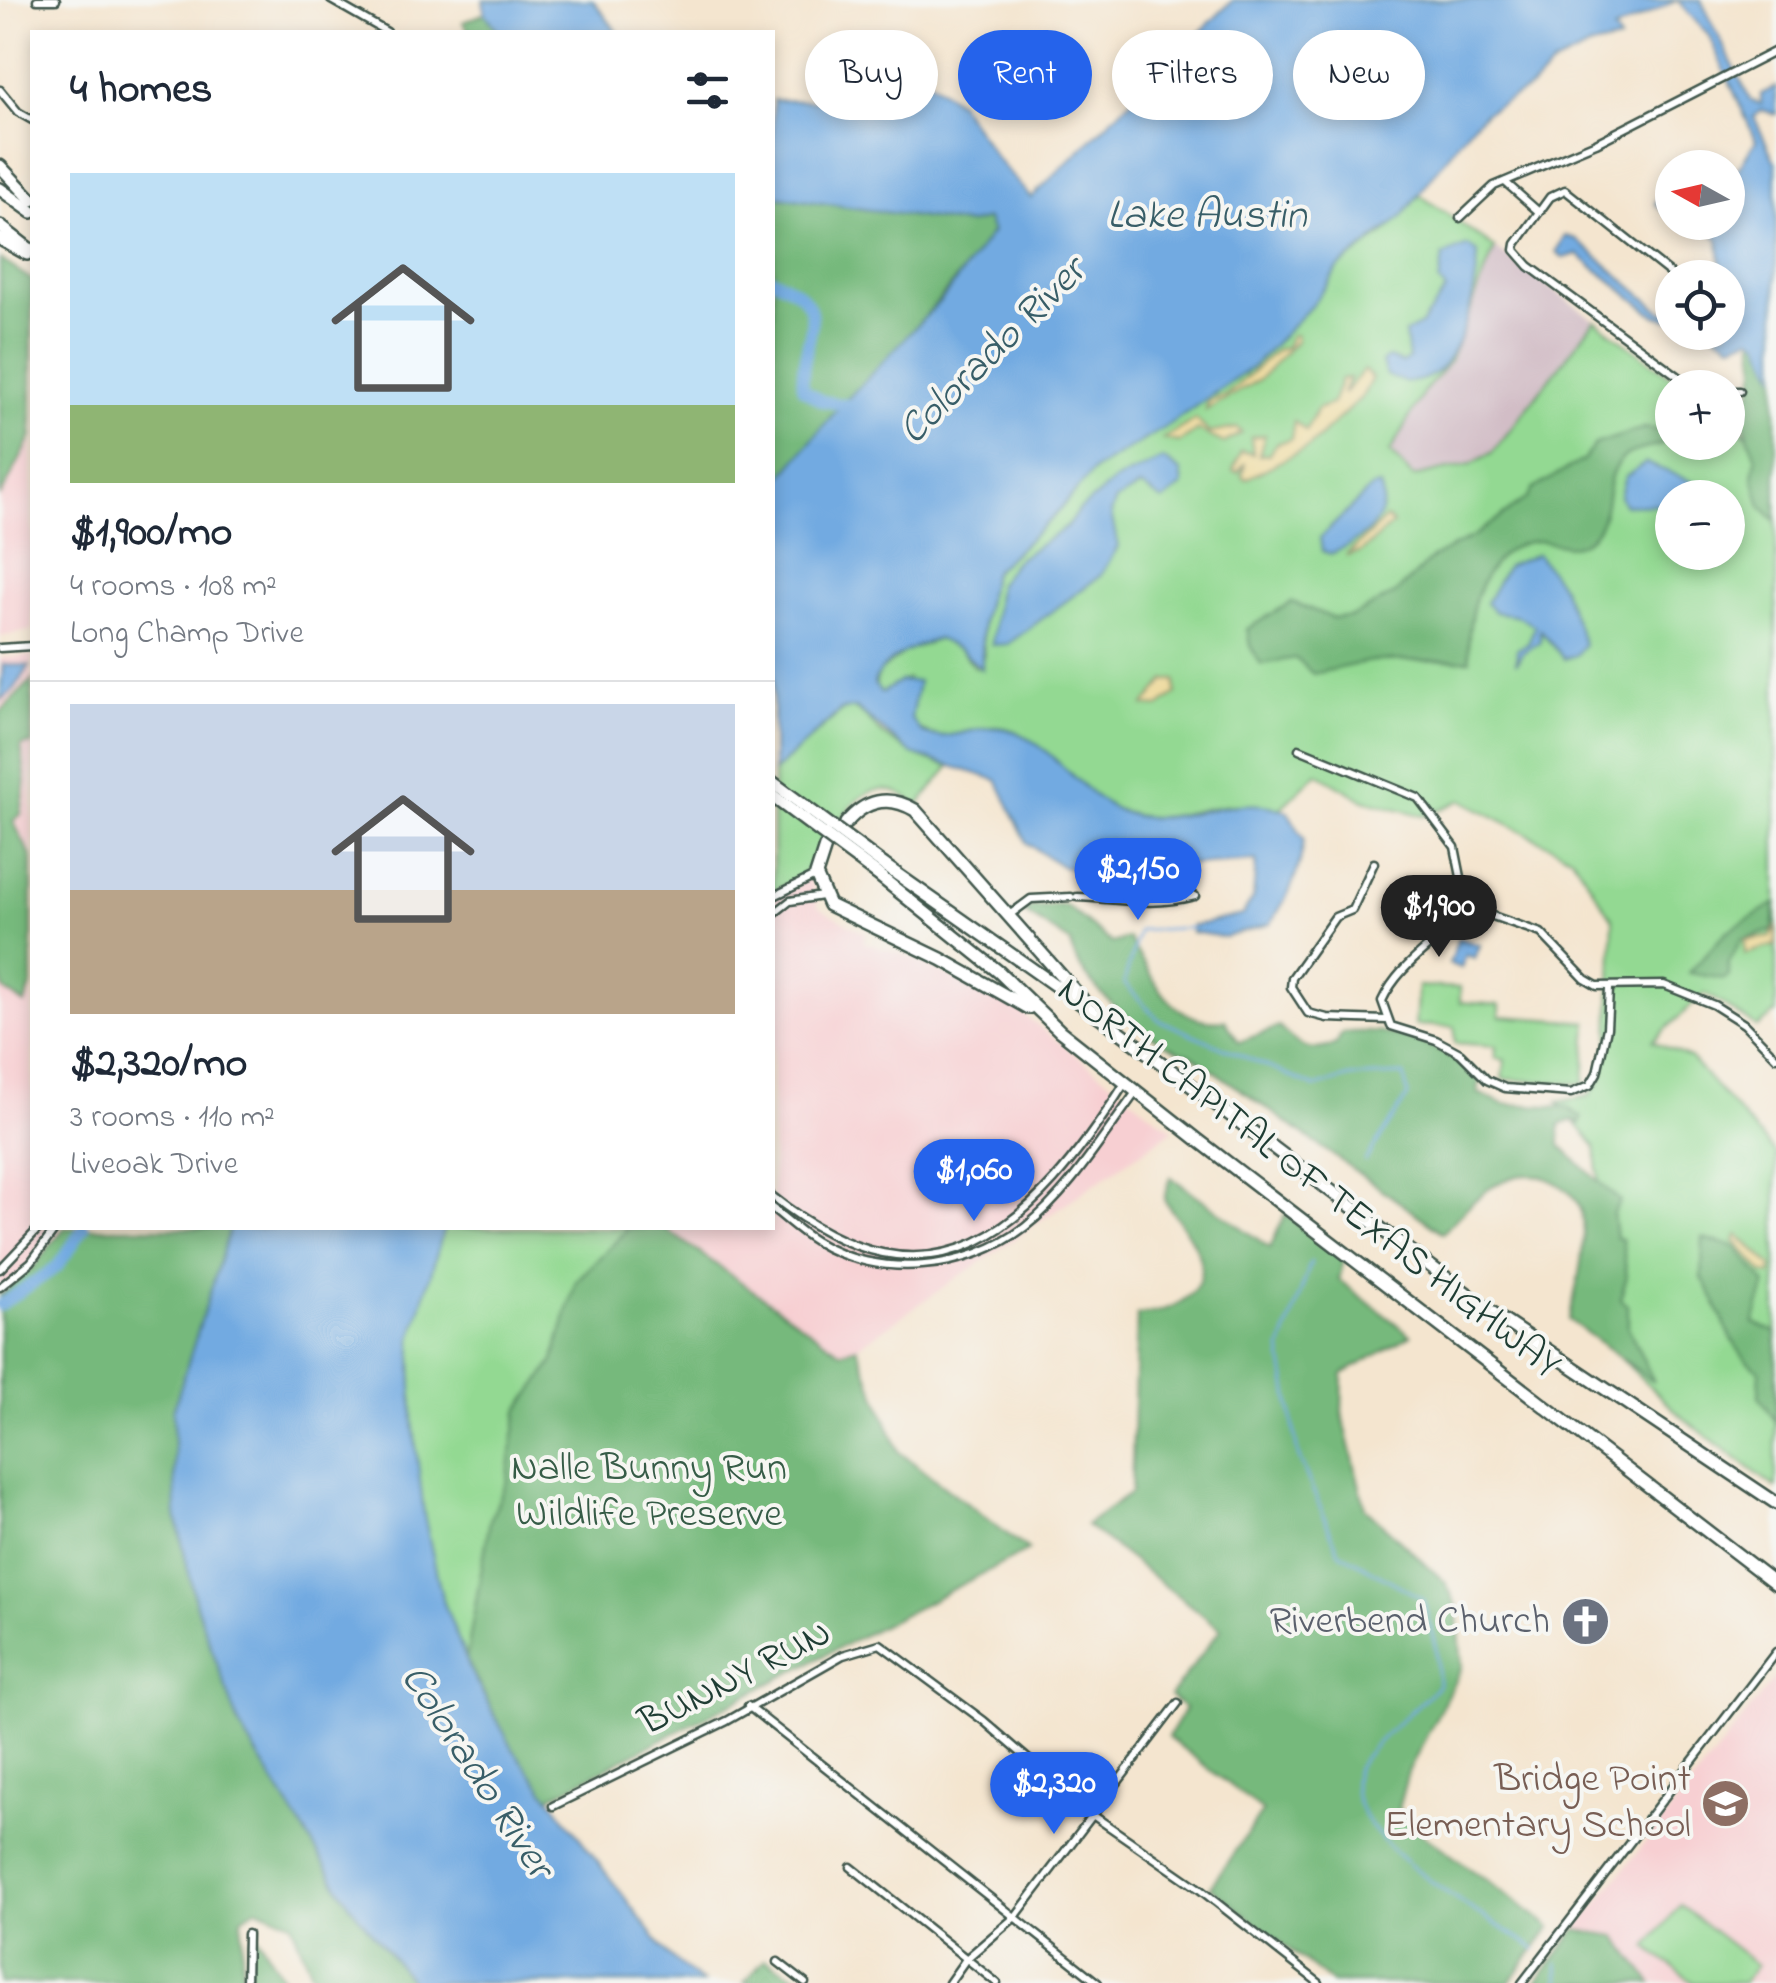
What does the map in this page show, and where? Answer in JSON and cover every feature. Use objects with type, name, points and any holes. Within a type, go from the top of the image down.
[{"type":"highway","points":[[0,166],[30,198]]},
{"type":"highway","points":[[0,189],[30,211]]},
{"type":"highway","points":[[0,226],[30,252]]},
{"type":"highway","points":[[0,239],[30,253]]},
{"type":"highway","name":"NORTH CAPITAL OF TEXAS HIGHWAY","points":[[775,784],[999,972],[1048,1021],[1776,1584]]},
{"type":"highway","name":"NORTH CAPITAL OF TEXAS HIGHWAY","points":[[775,798],[1103,1020],[1498,1317],[1776,1503]]},
{"type":"highway","points":[[846,823],[867,803],[893,800],[908,806],[1103,1020]]},
{"type":"highway","points":[[826,848],[816,875],[822,896],[838,912],[942,959],[1048,1021]]},
{"type":"street","points":[[37,0],[56,0]]},
{"type":"street","points":[[331,0],[383,30]]},
{"type":"street","points":[[1460,218],[1482,195],[1505,182],[1596,143],[1776,51]]},
{"type":"street","points":[[0,90],[18,112],[30,119]]},
{"type":"street","points":[[1505,182],[1539,212]]},
{"type":"street","points":[[1655,261],[1566,190],[1556,192],[1516,244],[1520,258],[1670,370]]},
{"type":"street","points":[[0,648],[30,646]]},
{"type":"street","points":[[1299,749],[1418,798],[1454,847],[1467,907]]},
{"type":"street","points":[[1374,863],[1352,910],[1335,917],[1292,978],[1291,987],[1308,1013],[1327,1018],[1386,1020],[1460,1053],[1487,1080],[1505,1088],[1572,1093],[1590,1085],[1597,1073],[1607,1028],[1609,988]]},
{"type":"street","points":[[775,896],[816,875]]},
{"type":"street","points":[[775,914],[790,901],[822,896]]},
{"type":"street","points":[[1007,917],[1031,899],[1119,898],[1143,905],[1195,896]]},
{"type":"street","points":[[1467,907],[1541,933],[1585,979],[1609,988],[1664,985],[1692,995],[1744,1024],[1776,1057]]},
{"type":"street","points":[[1386,1020],[1382,1001],[1400,970],[1467,907]]},
{"type":"street","points":[[775,1198],[830,1238],[891,1253],[934,1253],[987,1239],[1017,1219],[1046,1191],[1126,1082]]},
{"type":"street","points":[[775,1210],[815,1241],[853,1256],[887,1263],[935,1264],[970,1257],[1026,1226],[1054,1198],[1138,1091]]},
{"type":"street","points":[[1046,1191],[1054,1198]]},
{"type":"street","points":[[792,1223],[798,1216]]},
{"type":"street","points":[[0,1269],[37,1230]]},
{"type":"street","points":[[0,1287],[30,1262],[54,1230]]},
{"type":"street","points":[[934,1253],[935,1264]]},
{"type":"street","name":"BUNNY RUN","points":[[553,1806],[728,1721],[748,1706],[843,1655],[880,1644],[984,1722],[1094,1816],[1198,1888],[1319,1983]]},
{"type":"street","points":[[1522,1983],[1776,1652]]},
{"type":"street","points":[[949,1983],[966,1959],[1014,1917],[1178,1703]]},
{"type":"street","points":[[748,1706],[1098,1983]]},
{"type":"street","points":[[851,1867],[996,1983]]},
{"type":"street","points":[[246,1934],[246,1983]]},
{"type":"street","points":[[778,1962],[805,1983]]},
{"type":"shaded area","points":[[1495,248],[1595,320],[1493,452],[1471,464],[1413,477],[1390,453],[1424,392],[1450,361]]},
{"type":"shaded area","points":[[30,441],[30,630],[0,637],[0,497]]},
{"type":"shaded area","points":[[30,656],[30,682],[0,712],[0,658]]},
{"type":"shaded area","points":[[30,744],[30,854],[12,821],[21,814],[26,782],[21,746]]},
{"type":"shaded area","points":[[807,870],[818,907],[865,933],[863,942],[907,956],[1018,1010],[1173,1130],[857,1347],[841,1352],[667,1230],[775,1230],[775,892]]},
{"type":"shaded area","points":[[0,971],[4,990],[24,1003],[30,989],[30,1230],[62,1230],[34,1266],[0,1295]]},
{"type":"shaded area","name":"Bridge Point Elementary School","points":[[1776,1677],[1776,1983],[1615,1983],[1576,1930]]},
{"type":"green space","points":[[485,13],[498,30],[468,30],[463,22]]},
{"type":"green space","points":[[1420,195],[1495,248],[1450,361],[1424,392],[1390,452],[1413,477],[1471,464],[1493,452],[1595,320],[1662,370],[1655,370],[1655,460],[1745,460],[1745,433],[1776,458],[1776,1013],[1757,1027],[1705,993],[1653,1041],[1690,1058],[1776,1154],[1776,1488],[1683,1418],[1620,1358],[1595,1146],[1558,1102],[1589,1096],[1602,1078],[1609,1044],[1613,919],[1572,857],[1462,800],[1424,816],[1364,800],[1317,773],[1280,809],[1234,805],[1172,816],[1134,815],[1101,800],[1014,731],[988,727],[937,736],[912,724],[907,679],[881,693],[875,689],[878,673],[906,651],[939,639],[959,649],[976,668],[984,655],[982,622],[993,572],[1052,518],[1095,469],[1164,428],[1251,368],[1312,305],[1339,267],[1385,233]]},
{"type":"green space","points":[[775,196],[967,224],[988,219],[992,233],[940,299],[775,486]]},
{"type":"green space","points":[[0,259],[30,279],[30,441],[0,497]]},
{"type":"green space","points":[[1766,333],[1776,361],[1776,521],[1761,506],[1753,477],[1756,458],[1745,428],[1745,396],[1751,393],[1756,369],[1753,335]]},
{"type":"green space","points":[[1644,428],[1655,430],[1655,446],[1631,453],[1618,463],[1602,521],[1585,541],[1569,546],[1540,541],[1521,544],[1504,553],[1491,567],[1474,604],[1470,660],[1371,661],[1313,674],[1295,658],[1261,664],[1250,646],[1247,629],[1292,602],[1333,618],[1351,617],[1395,594],[1432,558],[1475,535],[1527,498],[1533,489],[1583,460],[1595,444]]},
{"type":"green space","points":[[30,682],[30,744],[21,746],[26,782],[21,814],[13,821],[30,854],[30,990],[25,1004],[4,990],[0,971],[0,712]]},
{"type":"green space","points":[[847,706],[900,746],[950,766],[918,806],[897,793],[880,790],[864,796],[838,823],[805,872],[775,892],[775,770]]},
{"type":"green space","points":[[1776,903],[1773,930],[1741,940],[1729,963],[1729,976],[1724,979],[1689,973],[1726,932]]},
{"type":"green space","points":[[1065,905],[1112,943],[1128,938],[1165,996],[1190,1015],[1225,1020],[1239,1042],[1279,1027],[1298,1044],[1319,1049],[1336,1044],[1342,1033],[1399,1036],[1433,1048],[1465,1067],[1480,1080],[1478,1093],[1504,1104],[1567,1107],[1582,1118],[1580,1124],[1573,1120],[1560,1125],[1560,1146],[1620,1201],[1613,1213],[1616,1238],[1622,1239],[1627,1277],[1620,1299],[1628,1305],[1628,1327],[1654,1382],[1569,1320],[1580,1267],[1583,1226],[1578,1204],[1566,1190],[1541,1176],[1509,1178],[1480,1196],[1443,1233],[1190,1054],[1158,1039],[1118,1010],[1085,974],[1071,943],[1024,912],[1031,907]]},
{"type":"green space","points":[[1418,986],[1460,988],[1460,1002],[1500,1005],[1500,1016],[1588,1022],[1584,1084],[1503,1079],[1505,1060],[1495,1058],[1496,1046],[1455,1043],[1455,1027],[1415,1025]]},
{"type":"green space","points":[[1171,1177],[1270,1248],[1285,1214],[1344,1260],[1339,1280],[1411,1335],[1343,1374],[1342,1412],[1365,1508],[1446,1583],[1457,1607],[1462,1667],[1408,1772],[1398,1809],[1410,1825],[1551,1927],[1509,1983],[1332,1983],[1210,1887],[1263,1811],[1168,1737],[1185,1709],[1170,1696],[1221,1629],[1086,1525],[1131,1493],[1137,1315],[1160,1311],[1182,1301],[1191,1294],[1201,1274],[1194,1245],[1164,1199]]},
{"type":"green space","points":[[62,1230],[229,1230],[205,1315],[176,1515],[196,1605],[240,1727],[350,1905],[413,1983],[315,1983],[291,1922],[257,1908],[242,1918],[242,1983],[0,1983],[0,1295],[34,1266]]},
{"type":"green space","name":"Nalle Bunny Run Wildlife Preserve","points":[[443,1230],[667,1230],[865,1371],[899,1452],[1028,1550],[548,1798],[472,1674],[443,1601],[431,1556],[410,1417],[412,1338],[421,1296]]},
{"type":"green space","name":"Nalle Bunny Run Wildlife Preserve","points":[[627,1230],[667,1230],[841,1352],[857,1347],[899,1452],[1028,1550],[548,1798],[512,1749],[466,1659],[490,1520],[507,1481],[518,1411],[553,1363],[576,1281]]},
{"type":"green space","points":[[1703,1238],[1736,1247],[1766,1284],[1754,1323],[1776,1332],[1776,1422],[1759,1396],[1760,1371],[1733,1341],[1702,1278]]},
{"type":"green space","points":[[1680,1905],[1757,1965],[1743,1983],[1694,1983],[1647,1947]]},
{"type":"green space","points":[[1576,1930],[1616,1936],[1652,1983],[1536,1983]]},
{"type":"green space","points":[[258,1937],[286,1983],[249,1983],[250,1939]]},
{"type":"green space","points":[[765,1959],[808,1983],[744,1983]]},
{"type":"sand","points":[[1296,335],[1297,340],[1260,379],[1206,410],[1208,402],[1228,394],[1276,350],[1286,347],[1291,336]]},
{"type":"sand","points":[[1364,370],[1372,378],[1362,397],[1310,446],[1246,479],[1242,476],[1245,463],[1238,472],[1233,471],[1241,451],[1253,454],[1251,437],[1265,435],[1259,455],[1269,454],[1277,443],[1291,439],[1294,421],[1306,431],[1317,409],[1332,404],[1341,379],[1349,378],[1343,394]]},
{"type":"sand","points":[[1196,419],[1209,433],[1237,428],[1242,433],[1224,443],[1198,430],[1180,442],[1163,439]]},
{"type":"sand","points":[[1386,518],[1393,524],[1361,552],[1346,556]]},
{"type":"sand","points":[[1166,680],[1176,680],[1176,694],[1159,707],[1144,706]]},
{"type":"sand","points":[[1776,926],[1776,945],[1745,954],[1745,940],[1770,937]]},
{"type":"sand","points":[[1738,1235],[1772,1266],[1771,1275],[1763,1273],[1735,1241]]},
{"type":"water","points":[[483,0],[593,0],[616,30],[498,30],[485,13]]},
{"type":"water","name":"Lake Austin","points":[[1233,0],[1677,0],[1614,31],[1620,41],[1591,47],[1553,65],[1532,87],[1486,112],[1469,128],[1401,218],[1339,267],[1312,305],[1251,368],[1164,428],[1095,469],[1052,518],[993,572],[982,622],[982,669],[959,649],[938,639],[900,655],[883,668],[874,684],[881,693],[901,681],[918,682],[911,718],[921,732],[942,736],[987,728],[1010,730],[1043,748],[1101,800],[1136,816],[1155,818],[1251,805],[1288,812],[1304,839],[1288,894],[1270,924],[1225,937],[1191,932],[1192,926],[1242,915],[1253,899],[1256,861],[1096,871],[1062,867],[1027,843],[997,780],[912,754],[856,708],[841,710],[775,770],[775,486],[834,413],[945,296],[992,232],[987,219],[967,224],[775,196],[775,100],[805,100],[805,120],[938,120],[938,87],[958,102],[958,120],[970,120],[996,158],[1031,198],[1112,119],[1273,120],[1273,30],[1202,30]]},
{"type":"water","points":[[1677,0],[1701,0],[1750,100],[1761,104],[1761,94],[1776,87],[1776,114],[1761,110],[1754,117],[1776,164],[1776,376],[1760,342],[1752,337],[1745,339],[1745,260],[1721,260],[1719,240],[1745,240],[1745,158],[1756,141],[1709,36]]},
{"type":"water","points":[[1565,236],[1576,239],[1655,306],[1655,315],[1577,254],[1563,258],[1556,251]]},
{"type":"water","points":[[1468,246],[1478,253],[1477,273],[1457,344],[1444,364],[1429,377],[1409,381],[1386,375],[1382,362],[1388,358],[1402,363],[1408,359],[1405,333],[1421,325],[1446,290],[1439,282],[1443,256]]},
{"type":"water","points":[[1163,459],[1181,472],[1183,485],[1163,501],[1141,486],[1116,500],[1111,513],[1118,547],[1100,576],[1008,644],[992,645],[998,584],[1015,561],[1067,527],[1077,512],[1116,480]]},
{"type":"water","points":[[1646,463],[1688,480],[1655,480],[1655,504],[1624,505],[1620,496],[1625,477]]},
{"type":"water","points":[[1380,486],[1382,509],[1370,528],[1331,554],[1322,551],[1320,538],[1371,488]]},
{"type":"water","points":[[1537,554],[1562,587],[1584,644],[1576,655],[1564,659],[1540,630],[1540,642],[1522,653],[1516,664],[1517,649],[1528,644],[1535,626],[1515,615],[1495,612],[1486,603],[1507,566]]},
{"type":"water","points":[[3,664],[30,666],[13,691],[0,700]]},
{"type":"water","points":[[1458,938],[1480,945],[1475,958],[1466,955],[1461,968],[1449,964]]},
{"type":"water","name":"Colorado River","points":[[229,1230],[443,1230],[412,1339],[413,1421],[424,1515],[442,1598],[471,1672],[513,1749],[668,1955],[703,1983],[413,1983],[350,1905],[240,1727],[196,1605],[176,1515],[173,1411]]},
{"type":"waterway","points":[[775,280],[793,289],[811,312],[803,389],[822,401],[858,407]]},
{"type":"waterway","points":[[1191,928],[1139,930],[1124,983],[1159,1020],[1315,1087],[1350,1077],[1404,1075],[1408,1096],[1365,1161]]},
{"type":"waterway","points":[[0,1305],[57,1267],[83,1230]]},
{"type":"waterway","points":[[1311,1262],[1281,1349],[1298,1455],[1339,1552],[1423,1599],[1436,1649],[1438,1685],[1359,1764],[1355,1774],[1357,1799],[1370,1825],[1423,1875],[1536,1949]]},
{"type":"waterway","points":[[1558,1963],[1559,1983]]},
{"type":"place","name":"Riverbend Church","points":[[1585,1622]]},
{"type":"place","name":"Bridge Point Elementary School","points":[[1726,1803]]}]
